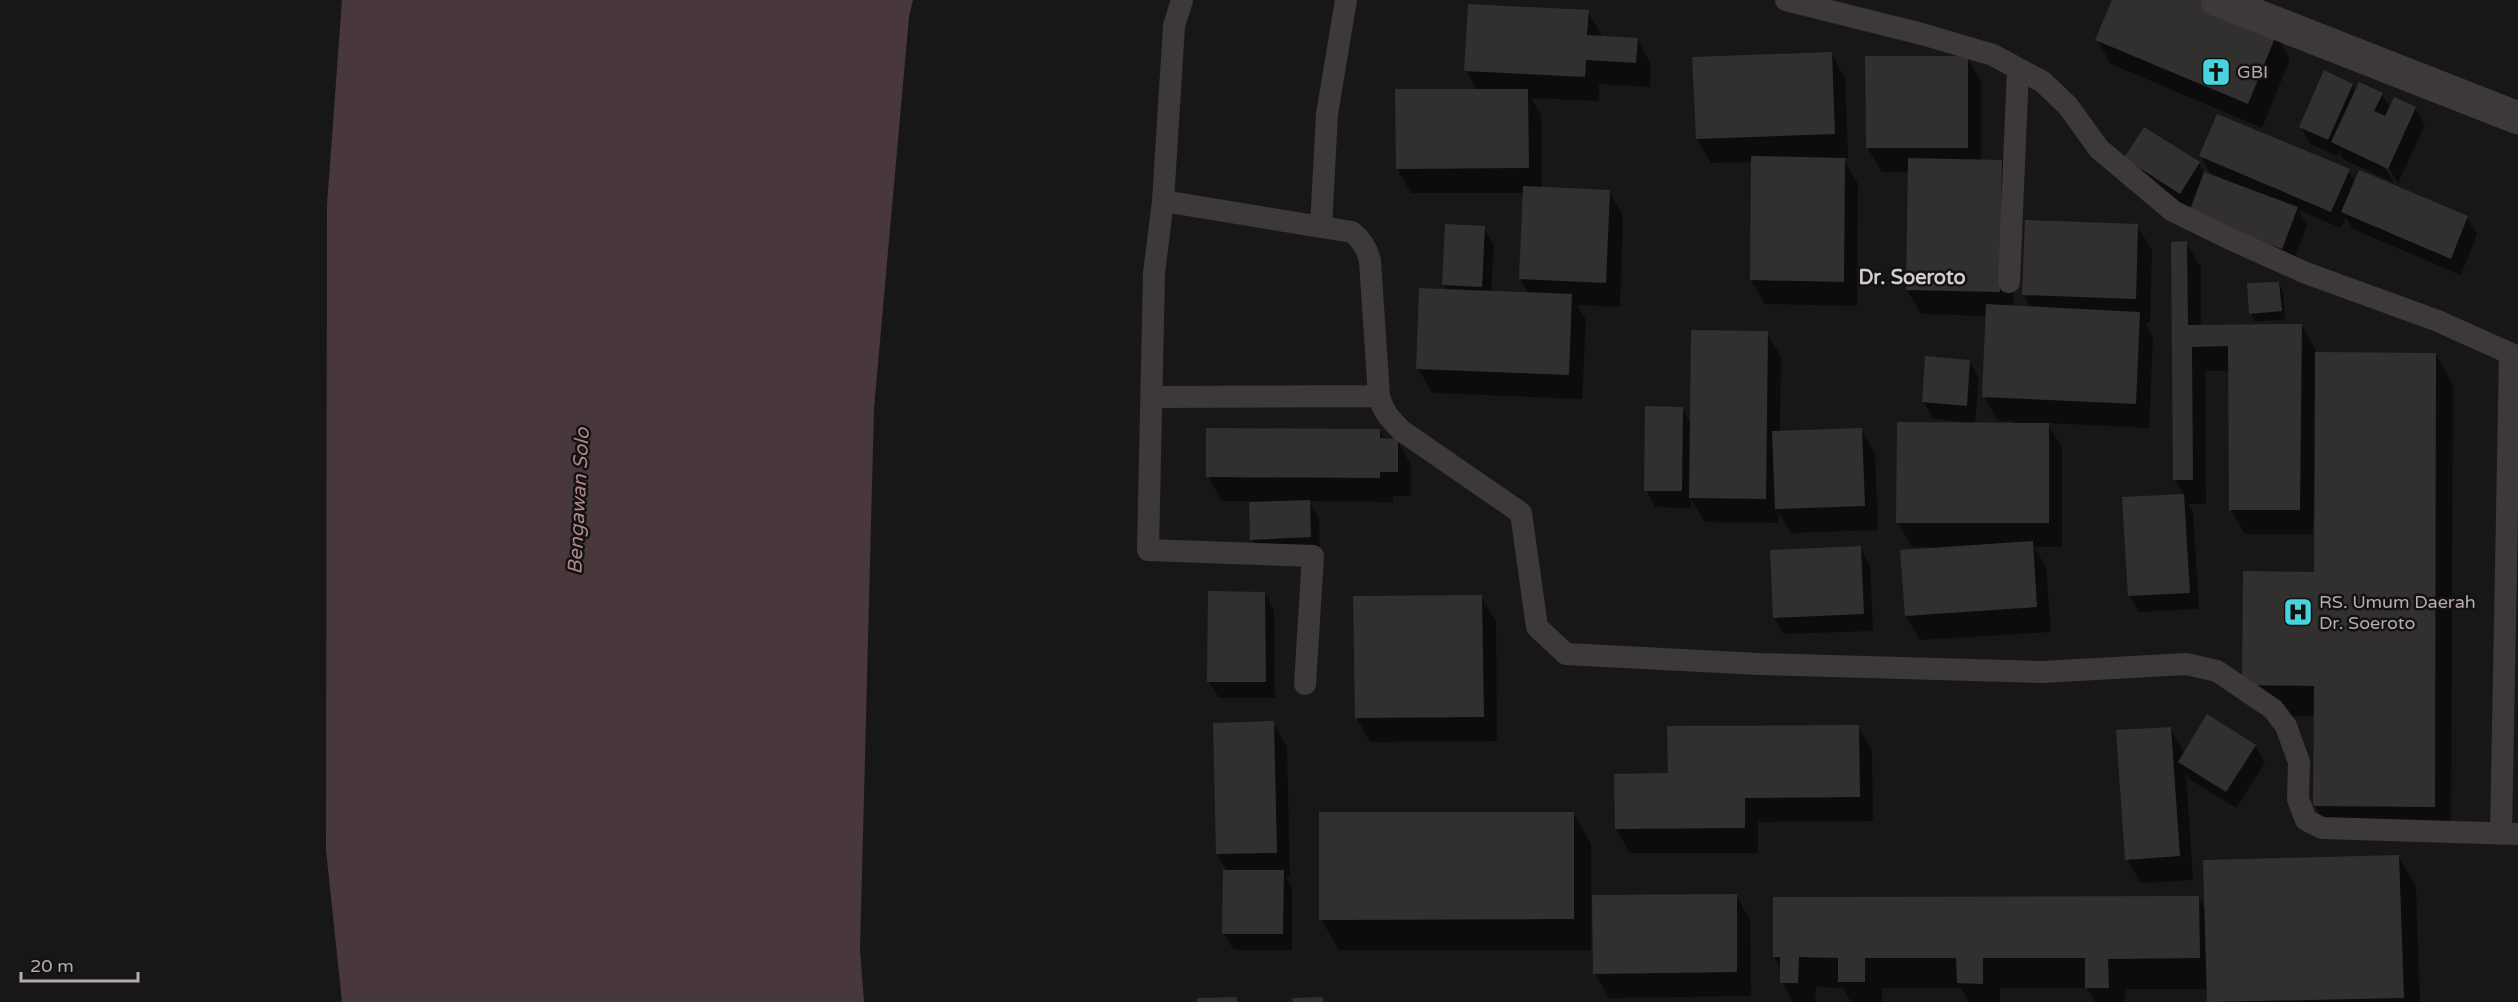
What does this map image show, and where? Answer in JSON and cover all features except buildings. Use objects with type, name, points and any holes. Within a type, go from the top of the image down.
[{"type":"street","points":[[2217,0],[2518,118]]},
{"type":"lane","points":[[1182,0],[1174,26],[1163,201],[1154,273],[1148,550],[1313,556],[1305,684]]},
{"type":"lane","points":[[1321,227],[1328,114],[1346,0]]},
{"type":"lane","points":[[1163,201],[1352,232],[1360,239],[1367,249],[1370,261],[1379,396],[1386,416],[1402,431],[1521,513],[1537,627],[1566,654],[1759,664],[2042,672],[2186,664],[2217,671],[2273,709],[2286,726],[2299,762],[2298,799],[2306,820],[2322,828],[2510,834],[2514,355],[2418,314],[2306,273],[2173,211],[2099,149],[2068,106],[2043,82],[1993,56],[1922,34],[1786,0]]},
{"type":"lane","points":[[2009,282],[2018,69]]},
{"type":"lane","points":[[1152,397],[1379,396]]},
{"type":"water","name":"Bengawan Solo","points":[[342,0],[913,0],[909,17],[874,408],[860,950],[864,1002],[342,1002],[326,850],[327,205]]},
{"type":"place","name":"GBI","points":[[2216,72]]},
{"type":"place","name":"RS. Umum Daerah Dr. Soeroto","points":[[2298,612]]},
{"type":"district","name":"Dr. Soeroto","points":[[1912,277]]}]
